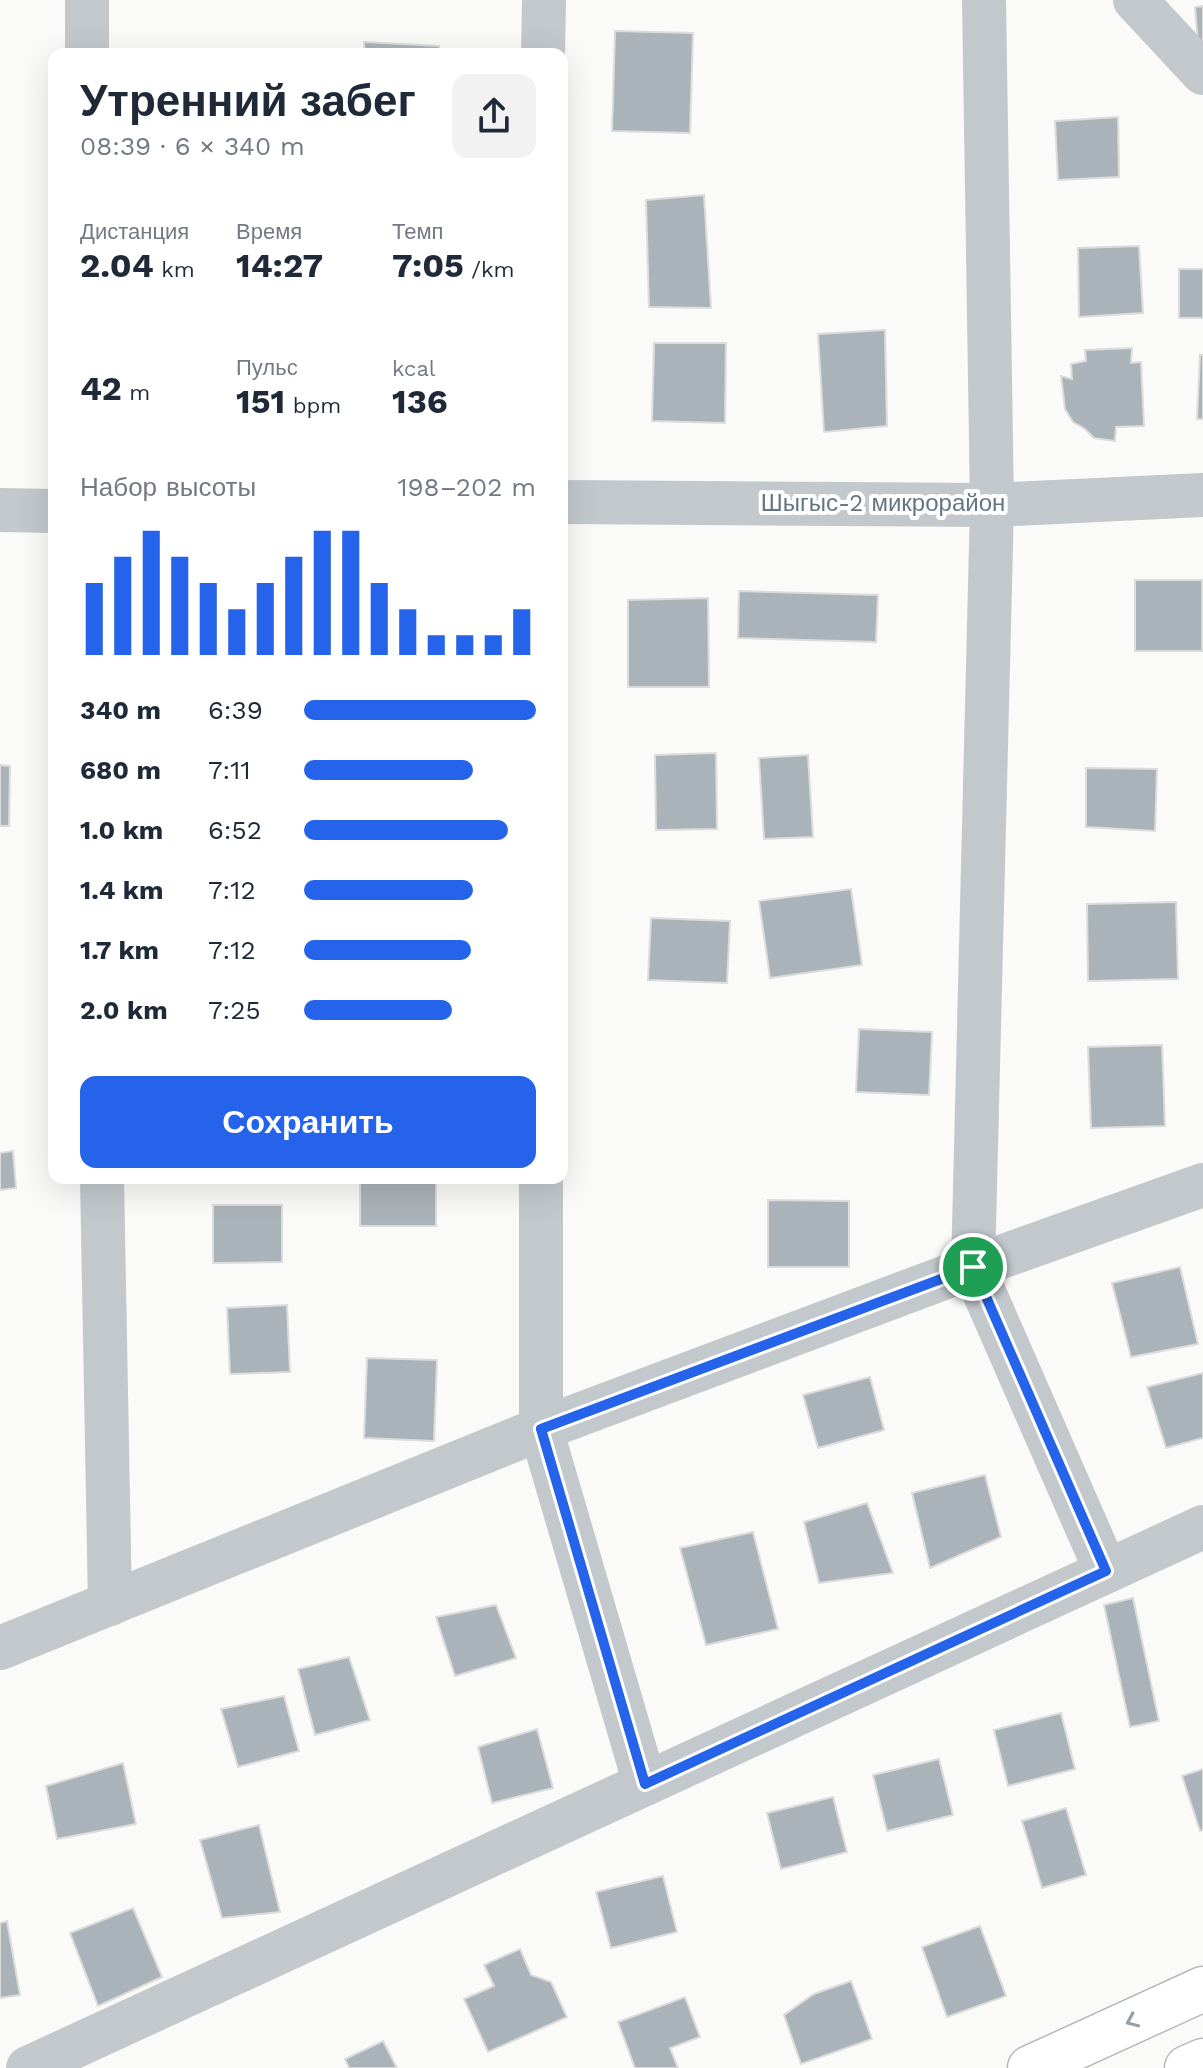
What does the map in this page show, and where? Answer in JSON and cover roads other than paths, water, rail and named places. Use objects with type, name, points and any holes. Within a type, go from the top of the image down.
[{"type":"main road","points":[[1030,2068],[1203,1989]]},
{"type":"main road","points":[[1187,2068],[1203,2061]]},
{"type":"street","points":[[87,0],[87,48]]},
{"type":"street","points":[[543,48],[544,0]]},
{"type":"street","points":[[984,0],[992,505],[973,1267],[1106,1571]]},
{"type":"street","points":[[1135,0],[1203,73]]},
{"type":"street","name":"Шыгыс-2 микрорайон","points":[[568,502],[992,505],[1203,495]]},
{"type":"street","points":[[0,510],[48,511]]},
{"type":"street","points":[[102,1184],[110,1604]]},
{"type":"street","points":[[541,1184],[541,1429],[645,1784]]},
{"type":"street","points":[[0,1648],[541,1429],[973,1267],[1203,1185]]},
{"type":"street","points":[[28,2068],[1203,1527]]}]
